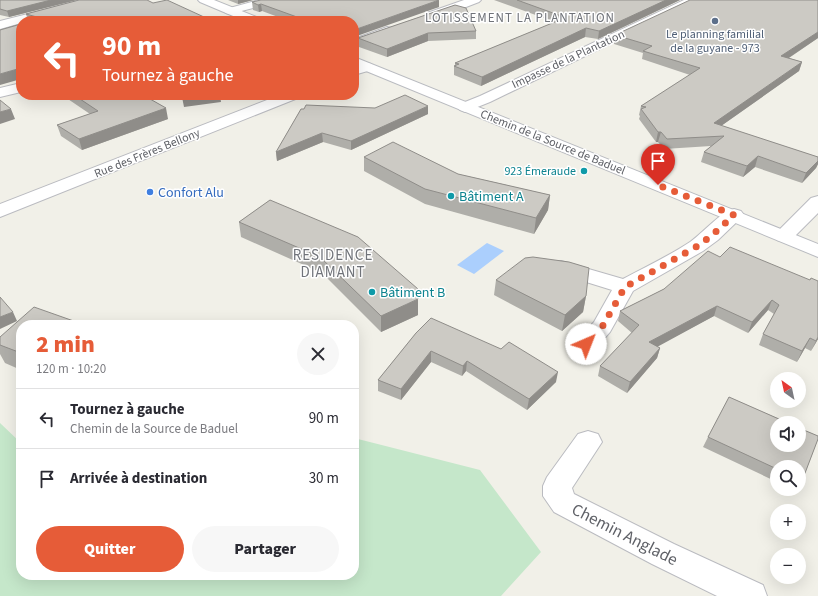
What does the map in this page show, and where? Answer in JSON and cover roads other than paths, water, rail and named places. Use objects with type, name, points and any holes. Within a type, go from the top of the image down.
[{"type":"street","points":[[35,16],[96,0]]},
{"type":"street","points":[[204,0],[241,16]]},
{"type":"street","points":[[230,11],[272,0]]},
{"type":"street","points":[[418,20],[475,0]]},
{"type":"street","name":"Impasse de la Plantation","points":[[465,107],[693,0]]},
{"type":"street","points":[[0,25],[16,21]]},
{"type":"street","points":[[359,41],[397,28]]},
{"type":"street","name":"Chemin de la Source de Baduel","points":[[359,66],[465,107],[734,215],[818,251]]},
{"type":"street","points":[[0,93],[16,88]]},
{"type":"street","name":"Rue des Frères Bellony","points":[[0,210],[280,100]]},
{"type":"street","points":[[784,236],[818,202]]},
{"type":"street","points":[[586,344],[602,327],[625,287],[696,247],[711,236],[734,215]]},
{"type":"street","points":[[540,267],[564,267],[625,287]]},
{"type":"street","name":"Chemin Anglade","points":[[588,442],[557,486],[558,496],[564,503],[663,554],[751,596]]},
{"type":"water","points":[[487,243],[504,251],[474,274],[457,265]]},
{"type":"place","name":"Le planning familial de la guyane - 973","points":[[715,21]]},
{"type":"place","name":"923 Émeraude","points":[[584,171]]},
{"type":"place","name":"Confort Alu","points":[[150,192]]},
{"type":"place","name":"Bâtiment A","points":[[451,196]]},
{"type":"place","name":"Bâtiment B","points":[[372,292]]},
{"type":"district","name":"LOTISSEMENT LA PLANTATION","points":[[520,17]]},
{"type":"district","name":"RESIDENCE DIAMANT","points":[[333,264]]}]
